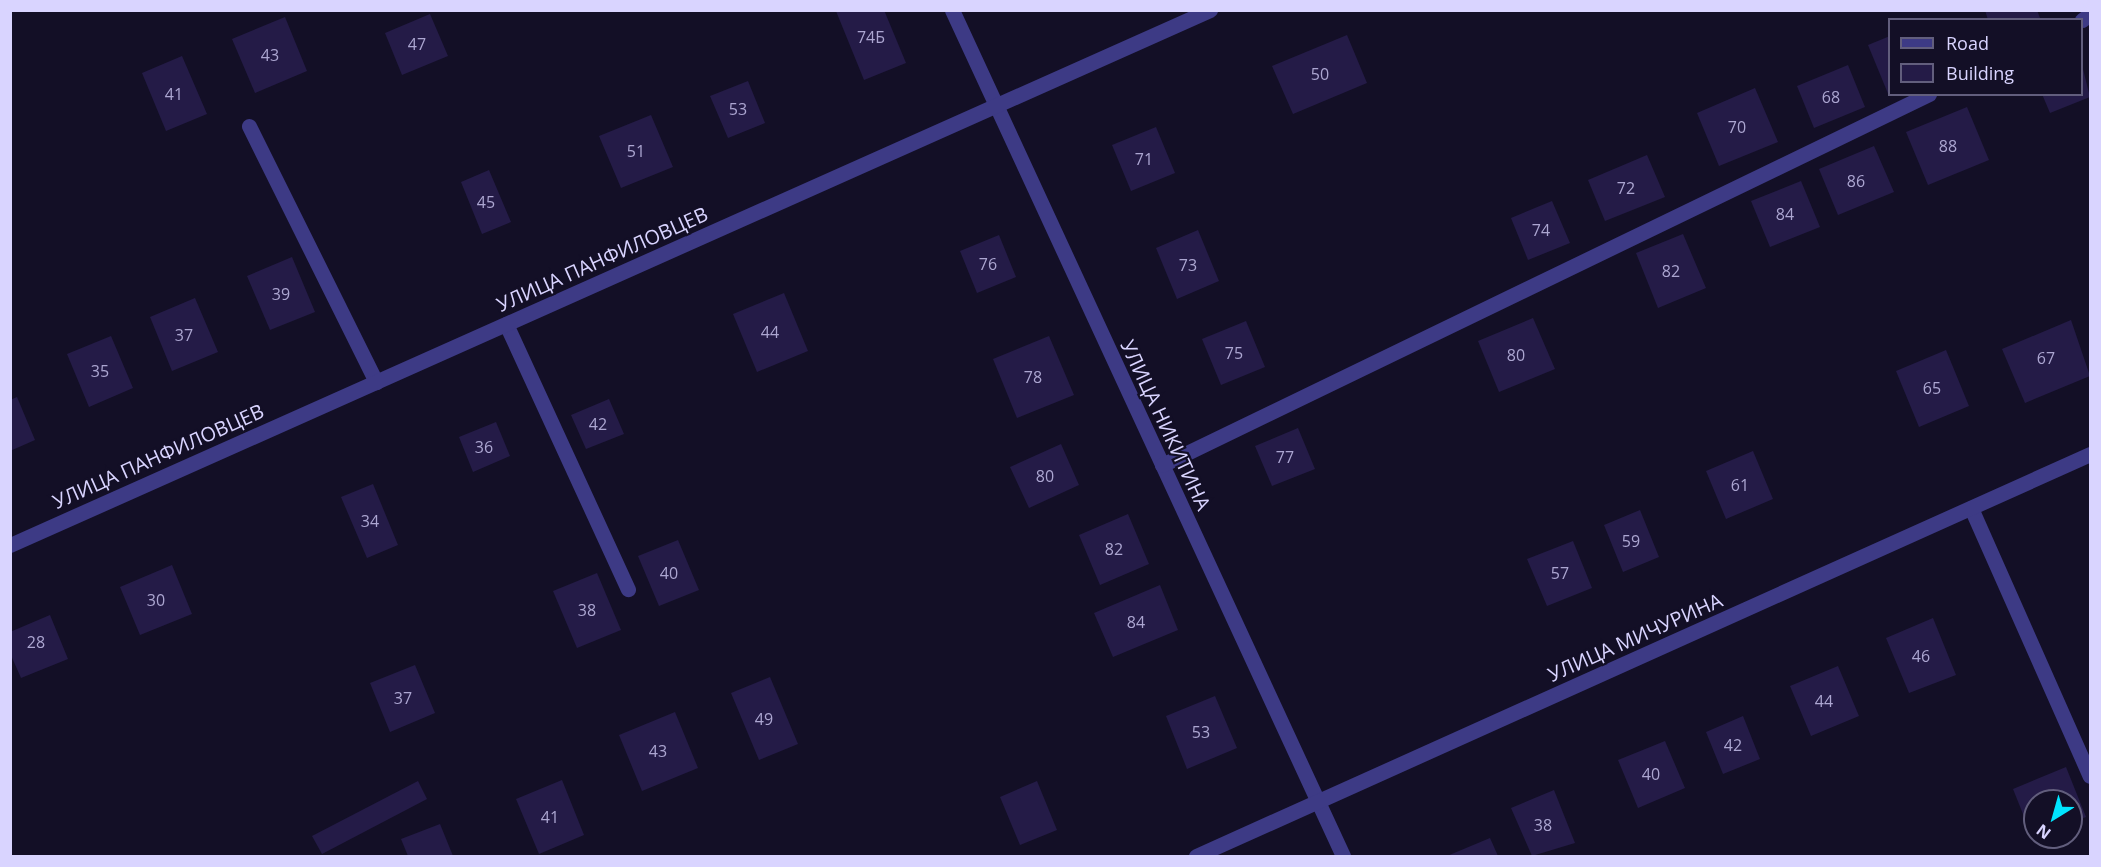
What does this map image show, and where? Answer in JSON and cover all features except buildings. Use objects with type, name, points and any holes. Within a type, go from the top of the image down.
[{"type":"street","name":"УЛИЦА НИКИТИНА","points":[[952,10],[1343,856]]},
{"type":"street","name":"УЛИЦА ПАНФИЛОВЦЕВ","points":[[10,545],[1210,10]]},
{"type":"street","points":[[1162,465],[1925,96]]},
{"type":"street","points":[[249,126],[376,382]]},
{"type":"street","points":[[506,324],[628,589]]},
{"type":"street","name":"УЛИЦА МИЧУРИНА","points":[[1196,856],[2091,454]]},
{"type":"street","points":[[1971,508],[2091,776]]}]
